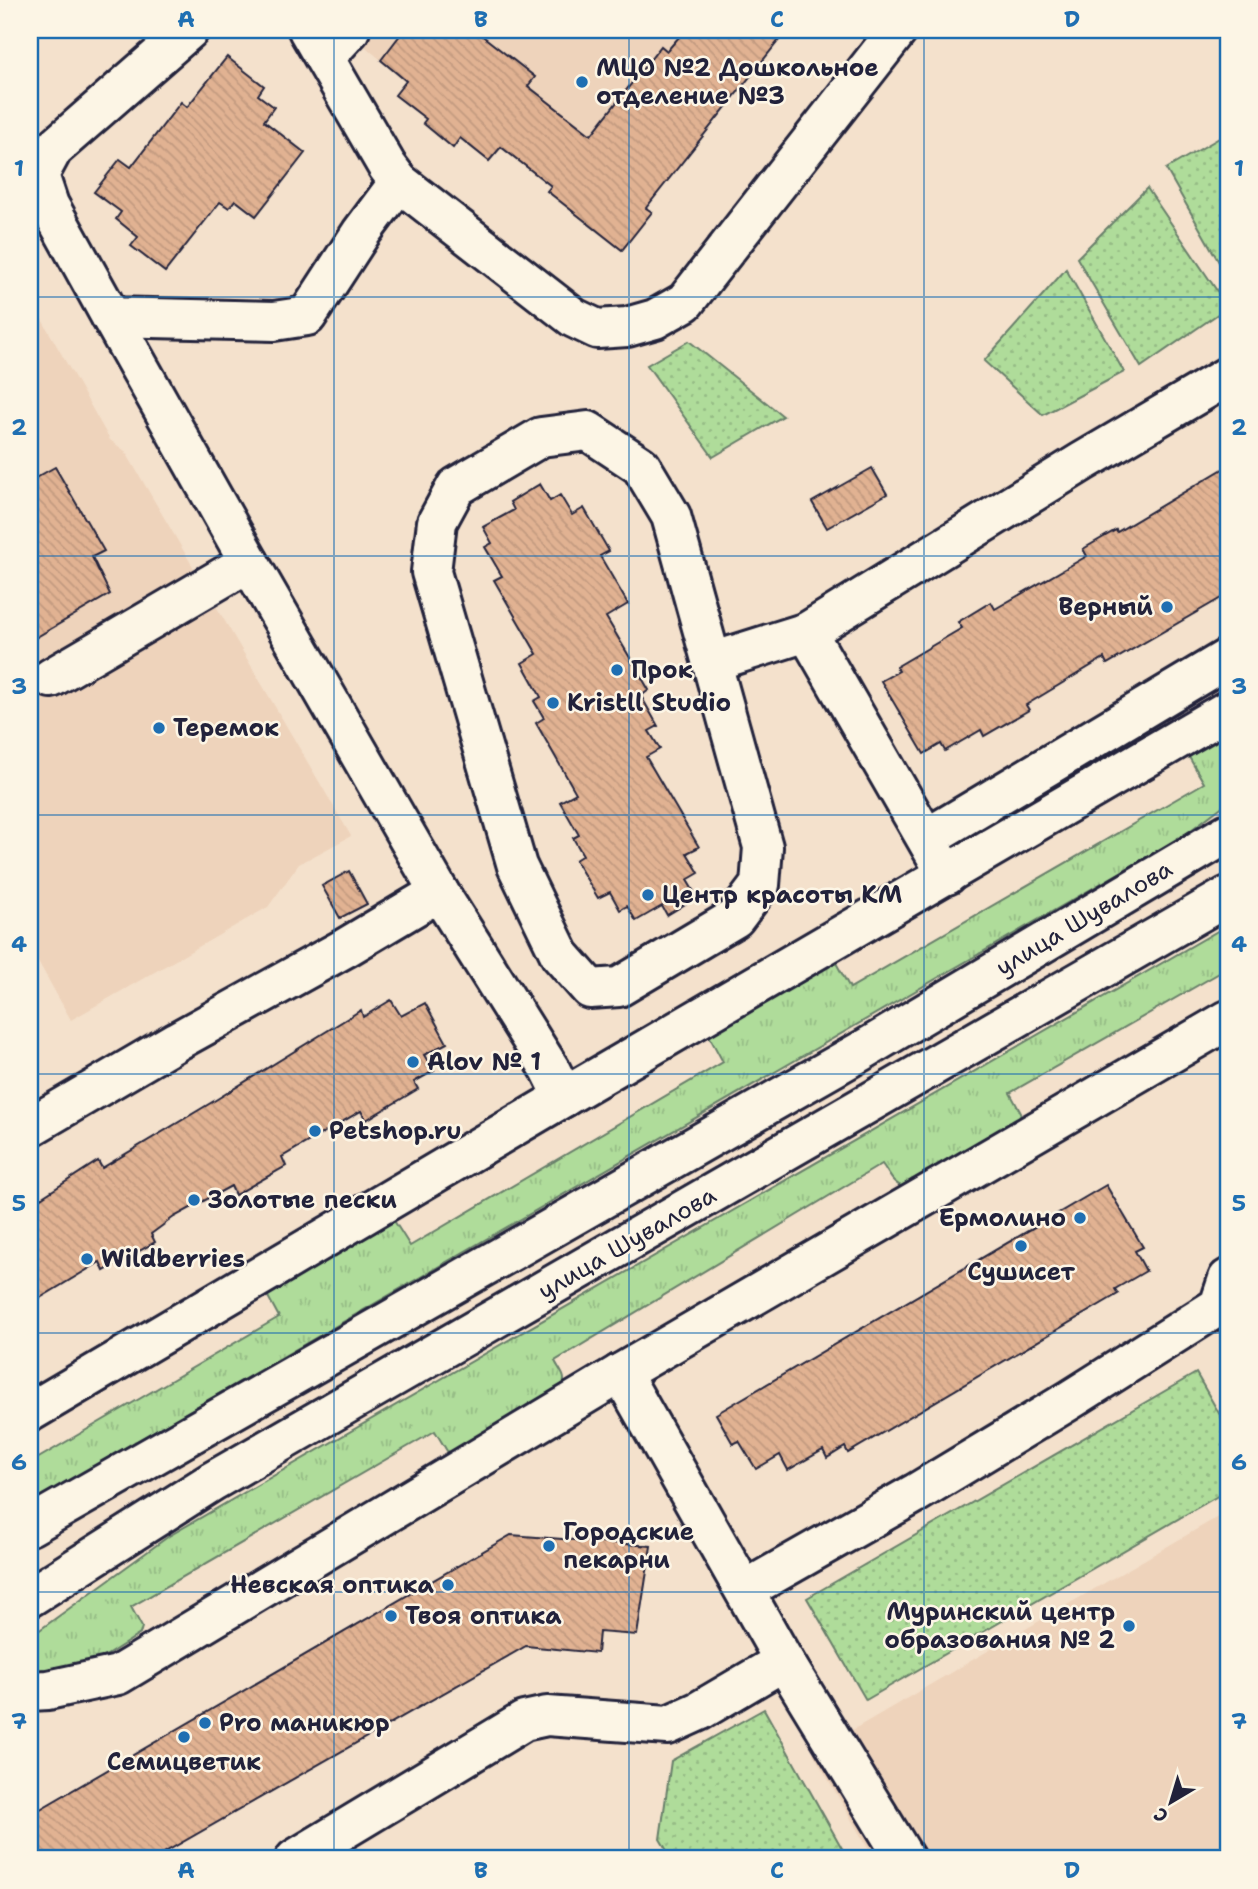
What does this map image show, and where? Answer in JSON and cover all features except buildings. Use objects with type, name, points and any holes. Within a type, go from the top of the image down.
[{"type":"street","points":[[188,30],[53,149],[39,175],[49,205],[249,562],[439,892],[550,1069],[564,1097]]},
{"type":"street","points":[[328,39],[387,166],[399,182],[573,318],[597,329],[627,327],[655,319],[685,302],[898,30]]},
{"type":"street","points":[[111,317],[274,321],[307,316],[360,233],[399,182]]},
{"type":"street","points":[[712,662],[807,632],[1082,462],[1228,376]]},
{"type":"street","points":[[588,431],[641,466],[671,516],[712,662],[762,847],[760,885],[735,918],[619,986],[590,989],[559,955],[517,866],[431,572],[438,522],[456,487],[541,437],[588,431]]},
{"type":"street","points":[[51,678],[249,562]]},
{"type":"street","points":[[807,632],[947,875]]},
{"type":"street","points":[[927,838],[1228,659]]},
{"type":"street","points":[[30,1412],[1228,710]]},
{"type":"street","name":"улица Шувалова","points":[[30,1526],[865,1049],[1228,833]]},
{"type":"street","points":[[30,1127],[439,892]]},
{"type":"street","name":"улица Шувалова","points":[[30,1597],[213,1481],[1228,896]]},
{"type":"street","points":[[30,1691],[48,1690],[118,1675],[621,1373],[1228,1020]]},
{"type":"street","points":[[745,1590],[916,1493],[1219,1307],[1228,1279]]},
{"type":"street","points":[[621,1373],[784,1661],[905,1859]]},
{"type":"street","points":[[320,1853],[524,1721],[547,1716],[668,1725],[699,1711],[784,1661]]},
{"type":"shaded area","points":[[346,30],[404,30],[381,60]]},
{"type":"shaded area","name":"МЦО №2 Дошкольное отделение №3","points":[[475,30],[685,30],[667,51],[660,46],[591,135],[528,86],[535,77]]},
{"type":"shaded area","name":"Теремок","points":[[30,304],[36,309],[110,440],[125,451],[351,836],[299,864],[268,907],[71,1020],[30,947],[30,620],[42,613],[30,594]]},
{"type":"shaded area","name":"Муринский центр образования № 2","points":[[1228,1511],[1228,1859],[874,1859],[813,1753]]},
{"type":"green space","points":[[1228,133],[1228,278],[1166,169]]},
{"type":"green space","points":[[1147,188],[1228,307],[1141,367],[1077,258]]},
{"type":"green space","points":[[1066,269],[1124,372],[1043,415],[984,361]]},
{"type":"green space","points":[[689,341],[783,416],[713,457],[647,365]]},
{"type":"green space","points":[[1228,735],[1228,802],[1183,836],[30,1503],[30,1463],[279,1317],[266,1293],[393,1219],[410,1246],[723,1062],[708,1034],[835,961],[850,988],[1204,783],[1189,757]]},
{"type":"green space","points":[[1228,925],[1228,968],[1010,1093],[1021,1113],[1018,1122],[904,1187],[894,1181],[882,1164],[555,1361],[563,1377],[562,1387],[453,1453],[447,1451],[435,1431],[131,1607],[142,1627],[140,1634],[107,1655],[97,1660],[30,1670],[30,1637],[169,1536]]},
{"type":"green space","points":[[1196,1373],[1228,1429],[1228,1490],[866,1700],[807,1598]]},
{"type":"green space","points":[[764,1709],[848,1859],[672,1859],[660,1839],[671,1761]]},
{"type":"place","name":"МЦО №2 Дошкольное отделение №3","points":[[582,82]]},
{"type":"place","name":"Верный","points":[[1167,607]]},
{"type":"place","name":"Прок","points":[[617,670]]},
{"type":"place","name":"Kristll Studio","points":[[553,703]]},
{"type":"place","name":"Теремок","points":[[159,728]]},
{"type":"place","name":"Центр красоты КМ","points":[[648,895]]},
{"type":"place","name":"Alov № 1","points":[[413,1062]]},
{"type":"place","name":"Petshop.ru","points":[[315,1131]]},
{"type":"place","name":"Золотые пески","points":[[194,1200]]},
{"type":"place","name":"Ермолино","points":[[1080,1218]]},
{"type":"place","name":"Сушисет","points":[[1021,1246]]},
{"type":"place","name":"Wildberries","points":[[87,1259]]},
{"type":"place","name":"Городские пекарни","points":[[549,1546]]},
{"type":"place","name":"Невская оптика","points":[[448,1585]]},
{"type":"place","name":"Твоя оптика","points":[[391,1616]]},
{"type":"place","name":"Муринский центр образования № 2","points":[[1129,1626]]},
{"type":"place","name":"Pro маникюр","points":[[205,1723]]},
{"type":"place","name":"Семицветик","points":[[184,1737]]}]
